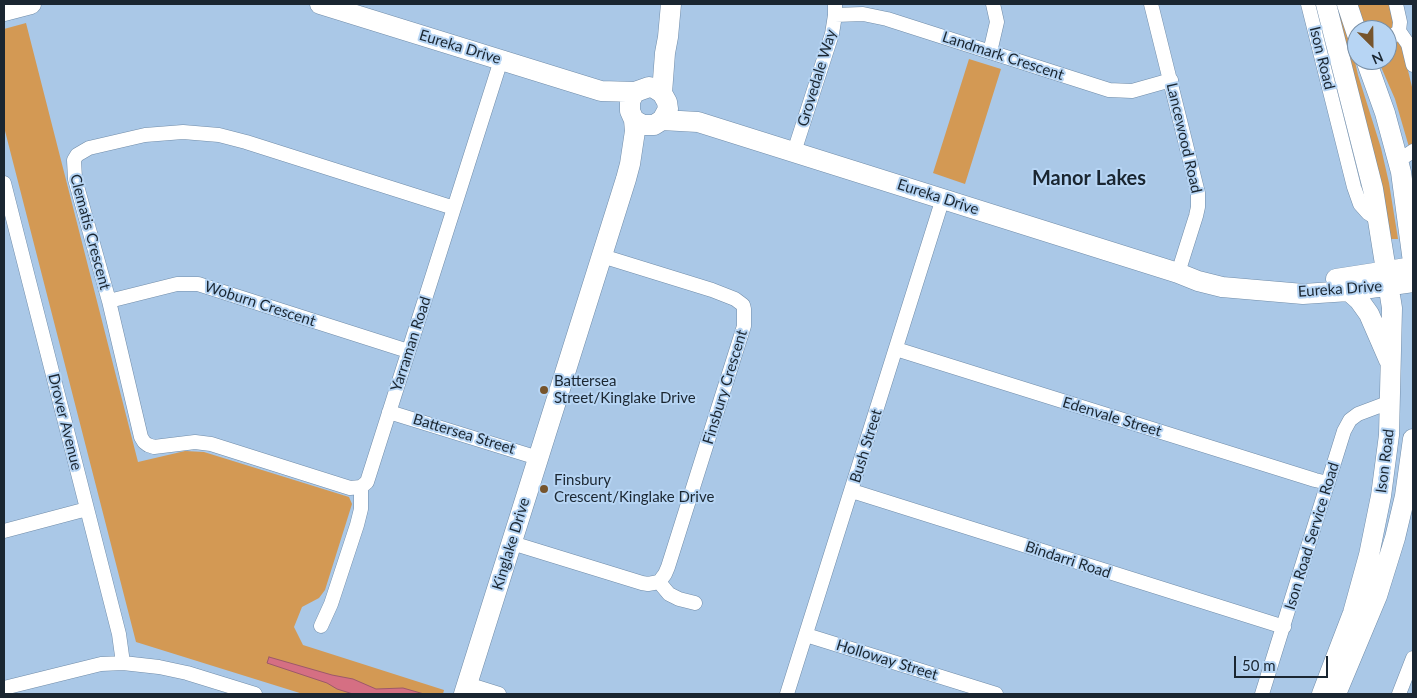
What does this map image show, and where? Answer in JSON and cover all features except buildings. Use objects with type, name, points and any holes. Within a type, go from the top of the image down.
[{"type":"street","points":[[4,11],[31,4]]},
{"type":"street","name":"Eureka Drive","points":[[320,4],[347,8],[501,60],[1178,272],[1198,281],[1247,290],[1303,294],[1349,291],[1388,279]]},
{"type":"street","name":"Kinglake Drive","points":[[466,689],[665,53],[671,4]]},
{"type":"street","points":[[990,52],[997,22],[993,4]]},
{"type":"street","name":"Lancewood Road","points":[[1151,4],[1195,180],[1198,201],[1196,216],[1178,272]]},
{"type":"street","name":"Ison Road","points":[[1308,4],[1354,186],[1360,204],[1368,213],[1379,220]]},
{"type":"street","name":"Ison Road","points":[[1322,694],[1353,613],[1369,555],[1381,496],[1389,435],[1392,366],[1392,308],[1379,220],[1363,144],[1326,4]]},
{"type":"street","points":[[1347,4],[1352,20]]},
{"type":"street","points":[[1396,4],[1400,22],[1399,31],[1408,44],[1413,65]]},
{"type":"street","name":"Landmark Crescent","points":[[835,9],[874,15],[1109,90],[1132,91],[1170,80]]},
{"type":"street","name":"Grovedale Way","points":[[794,152],[827,50],[835,9]]},
{"type":"street","name":"Yarraman Road","points":[[321,626],[331,604],[357,525],[361,487],[367,482],[501,60]]},
{"type":"street","points":[[1370,70],[1413,190]]},
{"type":"street","name":"Clematis Crescent","points":[[361,487],[350,488],[211,444],[195,442],[162,446],[148,445],[141,436],[109,301],[73,167],[74,160],[77,155],[89,148],[145,135],[183,132],[219,136],[246,142],[454,208]]},
{"type":"street","points":[[1404,161],[1413,262]]},
{"type":"street","name":"Drover Avenue","points":[[4,183],[119,634],[122,663]]},
{"type":"street","name":"Bush Street","points":[[788,694],[943,198]]},
{"type":"street","name":"Finsbury Crescent","points":[[602,256],[729,296],[743,305],[746,314],[744,326],[668,567],[659,582]]},
{"type":"street","points":[[1388,279],[1413,267]]},
{"type":"street","name":"Eureka Drive","points":[[1178,272],[1293,281],[1388,279],[1413,282]]},
{"type":"street","name":"Woburn Crescent","points":[[109,301],[177,284],[198,284],[408,351]]},
{"type":"street","points":[[1349,291],[1360,300],[1369,314],[1392,366]]},
{"type":"street","name":"Edenvale Street","points":[[896,349],[1328,483]]},
{"type":"street","name":"Ison Road Service Road","points":[[1262,694],[1344,431],[1350,420],[1358,414],[1390,402]]},
{"type":"street","name":"Battersea Street","points":[[389,412],[538,458]]},
{"type":"street","name":"Ison Road","points":[[1336,694],[1377,596],[1395,538],[1405,496],[1413,438]]},
{"type":"street","name":"Bindarri Road","points":[[852,491],[1284,627]]},
{"type":"street","points":[[4,531],[87,509]]},
{"type":"street","points":[[512,543],[642,583],[659,582],[669,594],[695,603]]},
{"type":"street","name":"Holloway Street","points":[[806,636],[996,694]]},
{"type":"street","points":[[1399,694],[1413,658]]},
{"type":"street","points":[[4,688],[101,664],[122,663],[159,667],[187,673],[254,694]]},
{"type":"street","points":[[466,689],[499,694]]},
{"type":"shaded area","points":[[1334,4],[1340,4],[1344,13],[1347,26],[1347,59]]},
{"type":"shaded area","points":[[1353,4],[1391,4],[1395,20],[1359,20]]},
{"type":"shaded area","points":[[26,23],[138,462],[185,451],[204,452],[349,497],[352,504],[325,590],[319,598],[302,607],[294,627],[303,645],[444,690],[443,694],[303,694],[136,642],[4,127],[4,29]]},
{"type":"shaded area","points":[[1397,42],[1401,42],[1413,91],[1413,145],[1409,147],[1395,99],[1382,70],[1397,70]]},
{"type":"shaded area","points":[[969,59],[1001,69],[965,184],[933,173]]},
{"type":"shaded area","points":[[1350,70],[1357,70],[1381,148],[1398,239],[1390,239]]},
{"type":"shaded area","points":[[269,657],[353,679],[376,689],[403,688],[424,694],[353,694],[337,689],[327,683],[267,663]]},
{"type":"place","name":"Battersea Street/Kinglake Drive","points":[[544,390]]},
{"type":"place","name":"Finsbury Crescent/Kinglake Drive","points":[[544,489]]},
{"type":"district","name":"Manor Lakes","points":[[1089,179]]}]
